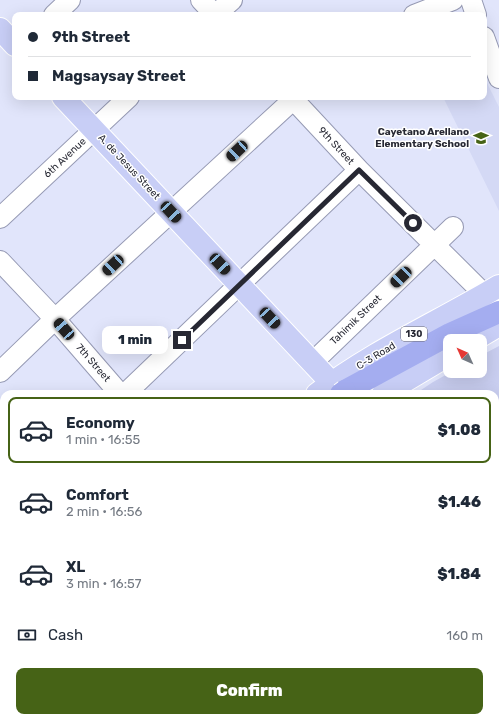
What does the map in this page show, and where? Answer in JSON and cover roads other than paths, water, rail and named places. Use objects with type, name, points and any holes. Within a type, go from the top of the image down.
[{"type":"highway","points":[[335,390],[499,312]]},
{"type":"highway","points":[[471,334],[499,318]]},
{"type":"main road","points":[[0,30],[12,43]]},
{"type":"main road","name":"A. de Jesus Street","points":[[66,100],[312,363],[332,390]]},
{"type":"main road","name":"C-3 Road","points":[[334,390],[383,351],[492,290]]},
{"type":"main road","points":[[484,334],[499,325]]},
{"type":"main road","points":[[390,390],[443,358]]},
{"type":"street","points":[[57,12],[70,0]]},
{"type":"street","points":[[201,0],[212,12]]},
{"type":"street","points":[[218,12],[232,0]]},
{"type":"street","points":[[418,9],[453,0]]},
{"type":"street","points":[[471,0],[475,12]]},
{"type":"street","points":[[487,45],[499,78]]},
{"type":"street","name":"6th Avenue","points":[[0,218],[126,100]]},
{"type":"street","points":[[0,372],[291,100]]},
{"type":"street","name":"9th Street","points":[[295,100],[359,170],[434,245],[492,290]]},
{"type":"street","points":[[129,390],[359,170]]},
{"type":"street","name":"Tahimik Street","points":[[312,363],[453,227]]},
{"type":"street","name":"7th Street","points":[[0,262],[55,319],[117,390]]},
{"type":"place","name":"Cayetano Arellano Elementary School","points":[[481,138]]}]
